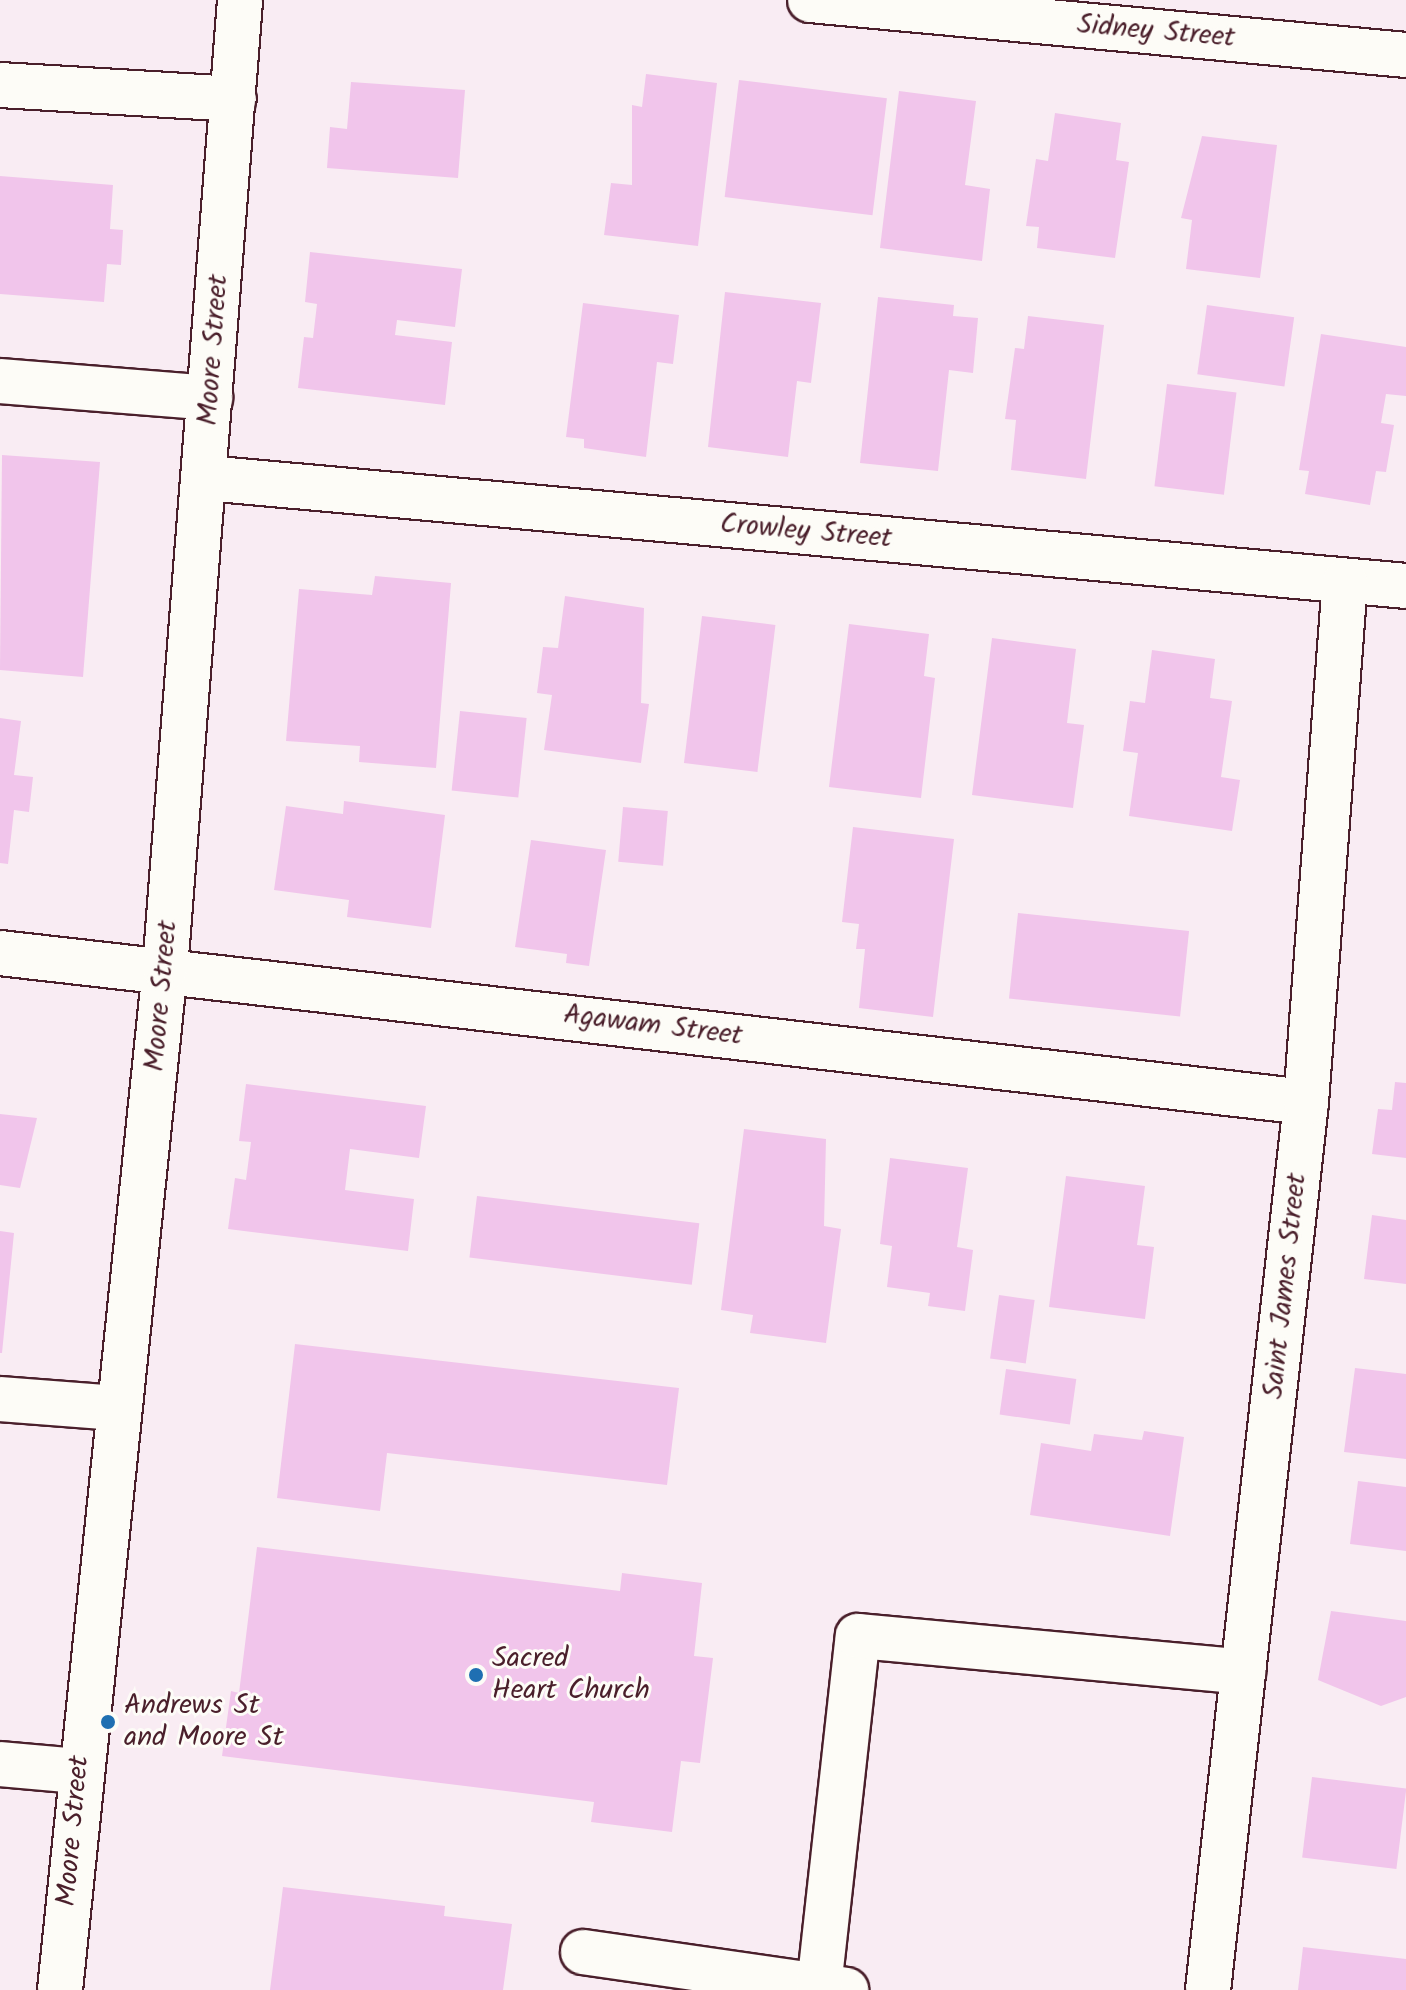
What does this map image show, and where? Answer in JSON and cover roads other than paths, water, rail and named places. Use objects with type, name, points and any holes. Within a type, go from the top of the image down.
[{"type":"street","name":"Moore Street","points":[[60,1990],[79,1771],[165,969],[206,478],[240,0]]},
{"type":"street","name":"Sidney Street","points":[[810,0],[1406,55]]},
{"type":"street","points":[[0,85],[234,99]]},
{"type":"street","points":[[0,381],[210,398]]},
{"type":"street","name":"Crowley Street","points":[[206,478],[1406,586]]},
{"type":"street","name":"Saint James Street","points":[[1208,1990],[1306,1102],[1345,581]]},
{"type":"street","name":"Agawam Street","points":[[0,953],[165,969],[1306,1102]]},
{"type":"street","points":[[0,1399],[118,1408]]},
{"type":"street","points":[[583,1952],[833,1988],[858,1636],[1243,1672]]},
{"type":"street","points":[[0,1764],[79,1771]]},
{"type":"place","name":"Sacred Heart Church","points":[[476,1675]]},
{"type":"place","name":"Andrews St and Moore St","points":[[108,1722]]}]
